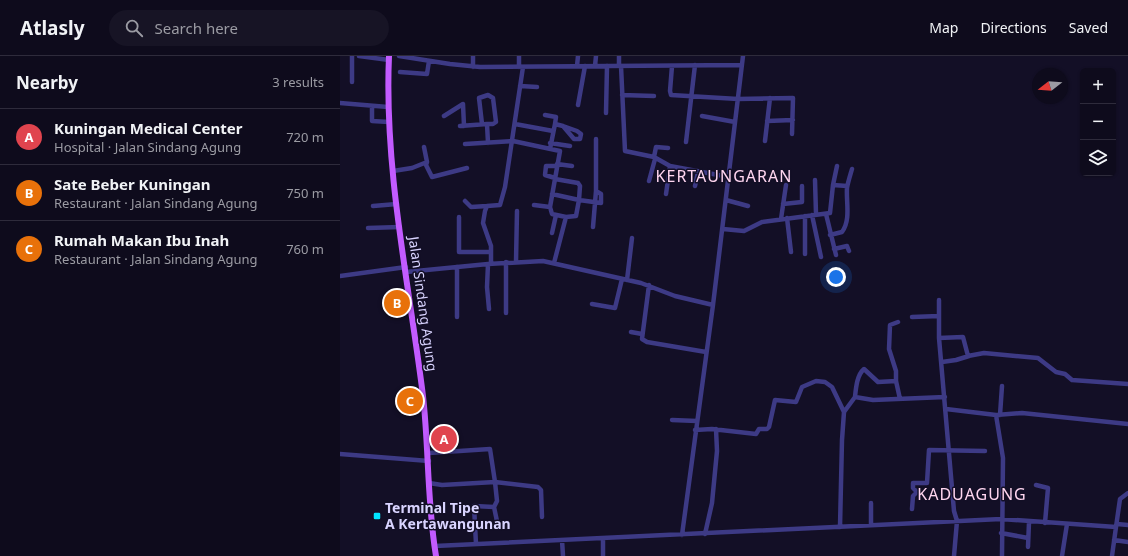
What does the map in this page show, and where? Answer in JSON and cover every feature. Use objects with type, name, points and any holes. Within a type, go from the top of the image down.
[{"type":"main road","name":"Jalan Sindang Agung","points":[[389,58],[388,107],[392,171],[429,453],[429,483],[436,556]]},
{"type":"street","points":[[352,56],[352,82]]},
{"type":"street","points":[[359,56],[389,58]]},
{"type":"street","points":[[399,56],[473,67],[742,65]]},
{"type":"street","points":[[473,56],[473,67]]},
{"type":"street","points":[[465,201],[473,208],[500,204],[513,141],[520,86],[521,67],[519,56]]},
{"type":"street","points":[[577,66],[578,56]]},
{"type":"street","points":[[595,66],[596,56]]},
{"type":"street","points":[[619,56],[625,151],[655,158],[670,166],[729,177]]},
{"type":"street","points":[[682,535],[723,229],[743,56]]},
{"type":"street","points":[[400,72],[427,74],[426,59]]},
{"type":"street","points":[[686,142],[695,65]]},
{"type":"street","points":[[578,105],[585,66]]},
{"type":"street","points":[[606,113],[607,66]]},
{"type":"street","points":[[672,66],[670,94],[674,96],[738,99],[793,98],[792,134]]},
{"type":"street","points":[[520,86],[537,87]]},
{"type":"street","points":[[444,116],[463,104],[462,126],[493,124],[496,122],[493,98],[488,95],[479,98],[482,124]]},
{"type":"street","points":[[622,95],[654,96]]},
{"type":"street","points":[[765,141],[770,98]]},
{"type":"street","points":[[342,103],[388,107]]},
{"type":"street","points":[[372,106],[372,121],[389,122]]},
{"type":"street","points":[[545,115],[556,117],[550,149]]},
{"type":"street","points":[[702,116],[735,122]]},
{"type":"street","points":[[767,121],[793,120]]},
{"type":"street","points":[[488,124],[488,143]]},
{"type":"street","points":[[515,124],[553,131]]},
{"type":"street","points":[[555,124],[563,126]]},
{"type":"street","points":[[593,227],[600,203],[596,191],[596,139]]},
{"type":"street","points":[[465,144],[513,141],[560,151]]},
{"type":"street","points":[[550,143],[570,146]]},
{"type":"street","points":[[562,145],[557,165],[555,179],[550,207],[552,214],[566,217],[576,216],[580,186],[578,183],[555,179],[546,175],[546,166],[557,165],[572,166]]},
{"type":"street","points":[[424,147],[426,165],[432,177],[467,168]]},
{"type":"street","points":[[649,181],[655,158],[656,147],[668,148]]},
{"type":"street","points":[[392,171],[412,168],[426,162]]},
{"type":"street","points":[[666,194],[670,166]]},
{"type":"street","points":[[723,229],[744,231],[762,222],[832,212],[833,184],[837,166]]},
{"type":"street","points":[[830,235],[842,232],[844,229],[847,211],[847,186],[852,170]]},
{"type":"street","points":[[695,186],[698,172]]},
{"type":"street","points":[[815,180],[814,215],[821,257]]},
{"type":"street","points":[[833,184],[847,186]]},
{"type":"street","points":[[781,219],[786,185]]},
{"type":"street","points":[[783,204],[802,202],[802,186]]},
{"type":"street","points":[[552,194],[600,203]]},
{"type":"street","points":[[726,200],[748,206]]},
{"type":"street","points":[[373,206],[397,204]]},
{"type":"street","points":[[534,205],[550,207]]},
{"type":"street","points":[[488,206],[485,211],[483,223],[490,240],[491,252],[487,287],[489,309]]},
{"type":"street","points":[[516,262],[517,211]]},
{"type":"street","points":[[826,214],[835,252],[847,246],[849,251]]},
{"type":"street","points":[[552,233],[556,215]]},
{"type":"street","points":[[804,216],[805,254]]},
{"type":"street","points":[[459,217],[459,252],[491,252]]},
{"type":"street","points":[[554,263],[566,217]]},
{"type":"street","points":[[787,218],[791,252]]},
{"type":"street","points":[[368,228],[400,227]]},
{"type":"street","points":[[592,304],[615,308],[624,279],[632,238]]},
{"type":"street","points":[[340,276],[406,269],[539,260],[649,285],[675,296],[713,305]]},
{"type":"street","points":[[506,262],[506,312]]},
{"type":"street","points":[[456,317],[457,266]]},
{"type":"street","points":[[649,285],[642,334],[643,341],[706,352]]},
{"type":"street","points":[[939,300],[939,338],[945,397],[948,450],[957,521],[954,556]]},
{"type":"street","points":[[912,317],[939,316]]},
{"type":"street","points":[[898,322],[890,325],[889,344],[896,371],[896,381],[900,399]]},
{"type":"street","points":[[631,332],[642,334]]},
{"type":"street","points":[[939,338],[963,337],[966,353],[969,356]]},
{"type":"street","points":[[942,362],[984,353],[1038,358],[1056,372],[1065,374],[1072,380],[1128,384]]},
{"type":"street","points":[[844,412],[855,397],[856,385],[863,369],[866,369],[878,382],[896,381]]},
{"type":"street","points":[[695,430],[716,429],[756,434],[759,429],[768,429],[775,400],[796,402],[802,387],[820,380],[832,388],[844,412],[840,527]]},
{"type":"street","points":[[1002,386],[998,415],[1004,480],[1001,519],[1002,556]]},
{"type":"street","points":[[855,397],[873,400],[945,397]]},
{"type":"street","points":[[946,410],[964,410],[998,415],[1022,413],[1128,424]]},
{"type":"street","points":[[672,420],[697,420]]},
{"type":"street","points":[[704,534],[712,503],[717,451],[716,429]]},
{"type":"street","points":[[429,453],[490,449],[497,501],[494,507],[498,526]]},
{"type":"street","points":[[912,509],[913,496],[917,492],[913,488],[913,483],[927,483],[929,450],[986,451]]},
{"type":"street","points":[[340,454],[429,461]]},
{"type":"street","points":[[429,483],[442,485],[495,482],[538,487],[541,490],[542,518]]},
{"type":"street","points":[[1036,485],[1048,488],[1045,523]]},
{"type":"street","points":[[1112,556],[1120,499],[1128,493]]},
{"type":"street","points":[[871,503],[872,525]]},
{"type":"street","points":[[476,544],[474,506],[494,507]]},
{"type":"street","points":[[435,546],[1001,519],[1045,523],[1128,525]]},
{"type":"street","points":[[1028,547],[1029,522]]},
{"type":"street","points":[[1062,556],[1067,524]]},
{"type":"street","points":[[1001,533],[1028,538]]},
{"type":"street","points":[[603,556],[604,538]]},
{"type":"street","points":[[562,540],[563,556]]},
{"type":"street","points":[[1114,540],[1128,542]]},
{"type":"place","name":"Sate Beber Kuningan","points":[[397,303]]},
{"type":"place","name":"Rumah Makan Ibu Inah","points":[[410,401]]},
{"type":"place","name":"Kuningan Medical Center","points":[[444,439]]},
{"type":"place","name":"Terminal Tipe A Kertawangunan","points":[[377,516]]},
{"type":"district","name":"KERTAUNGARAN","points":[[724,176]]},
{"type":"district","name":"KADUAGUNG","points":[[972,494]]}]
